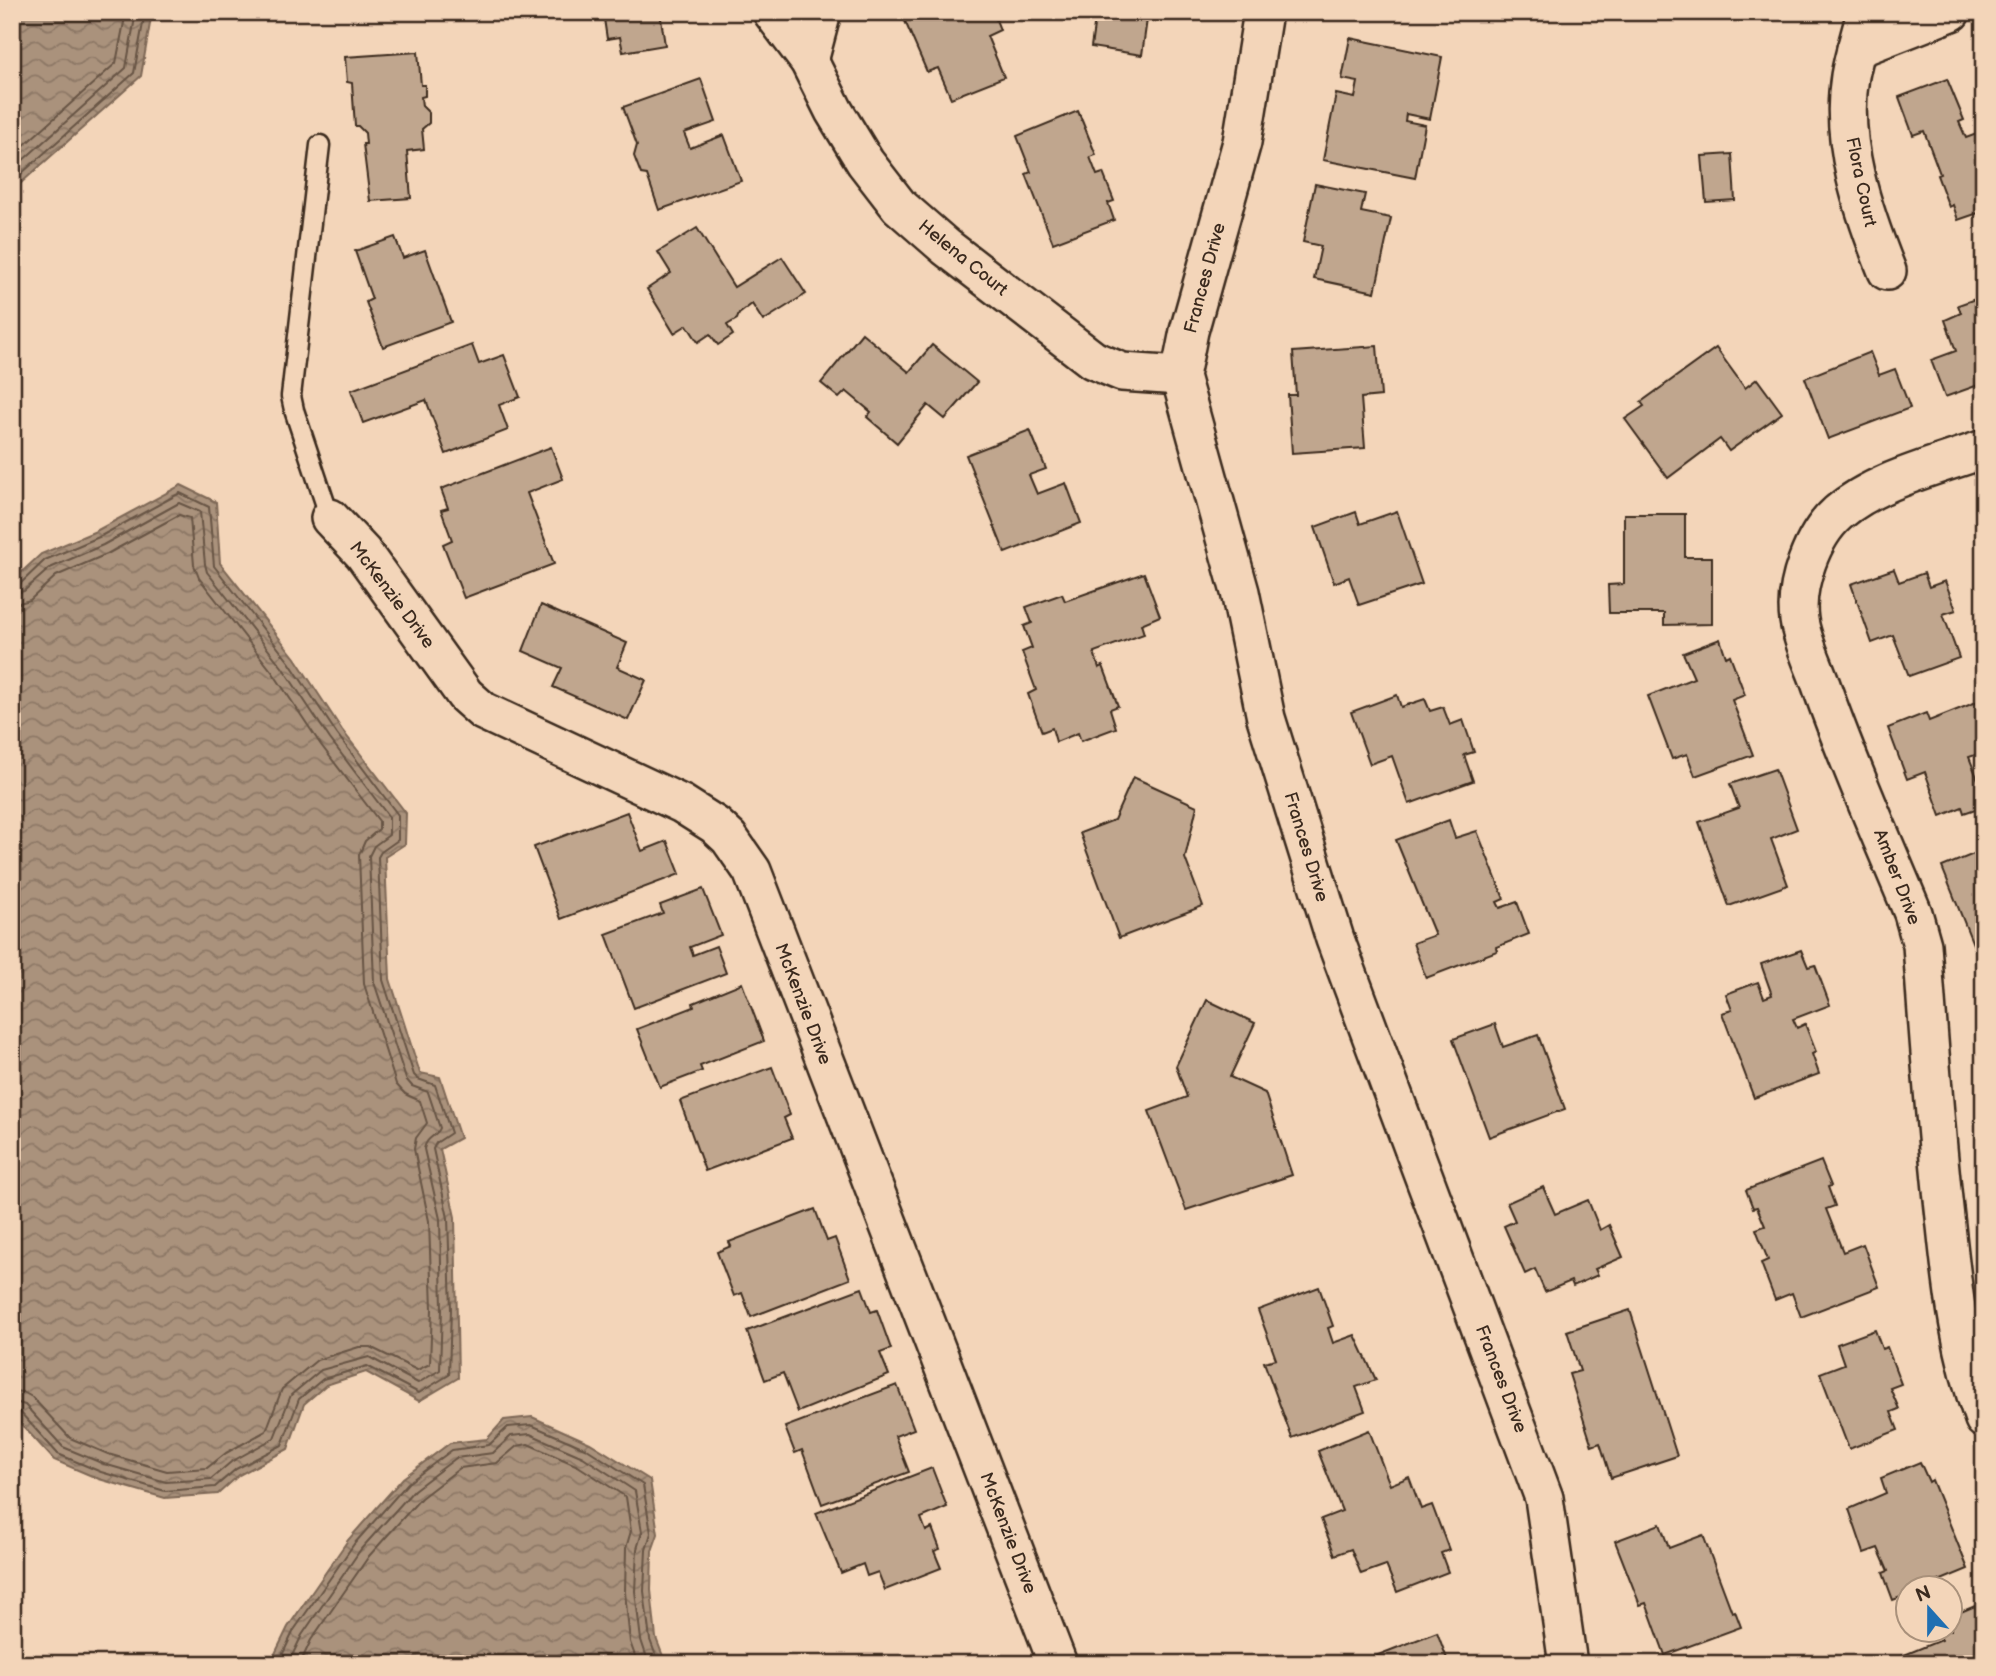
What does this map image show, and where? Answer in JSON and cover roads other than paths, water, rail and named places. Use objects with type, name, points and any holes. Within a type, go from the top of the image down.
[{"type":"street","name":"Helena Court","points":[[772,12],[809,61],[834,111],[866,162],[899,206],[946,247],[1093,360],[1122,372],[1180,376]]},
{"type":"street","points":[[809,61],[821,12]]},
{"type":"street","name":"Frances Drive","points":[[1263,12],[1242,142],[1189,331],[1180,376],[1240,592],[1266,718],[1335,939],[1544,1498],[1568,1664]]},
{"type":"street","name":"Flora Court","points":[[1866,12],[1849,90],[1852,156],[1861,198],[1887,271]]},
{"type":"street","points":[[1856,49],[1951,12]]},
{"type":"street","name":"Amber Drive","points":[[1984,449],[1875,489],[1852,502],[1836,515],[1823,531],[1804,570],[1798,595],[1799,622],[1829,709],[1913,913],[1922,945],[1939,1171],[1954,1304],[1964,1361],[1984,1419]]},
{"type":"street","name":"McKenzie Drive","points":[[330,518],[363,553],[465,695],[483,711],[682,804],[715,825],[729,838],[752,871],[1058,1664]]},
{"type":"lane","points":[[320,145],[291,396],[330,518]]},
{"type":"water","points":[[12,12],[152,12],[141,76],[12,191]]},
{"type":"water","points":[[181,485],[216,502],[220,563],[295,658],[342,730],[406,813],[405,844],[385,857],[390,979],[420,1073],[440,1077],[460,1138],[440,1149],[455,1217],[458,1378],[419,1401],[366,1372],[326,1385],[304,1404],[288,1449],[239,1475],[218,1494],[165,1498],[99,1479],[54,1460],[12,1414],[12,581],[41,554],[96,531]]},
{"type":"water","points":[[532,1417],[590,1443],[650,1480],[658,1534],[652,1551],[651,1590],[656,1638],[666,1664],[270,1664],[288,1627],[348,1540],[403,1478],[450,1443],[487,1439],[504,1420]]}]
